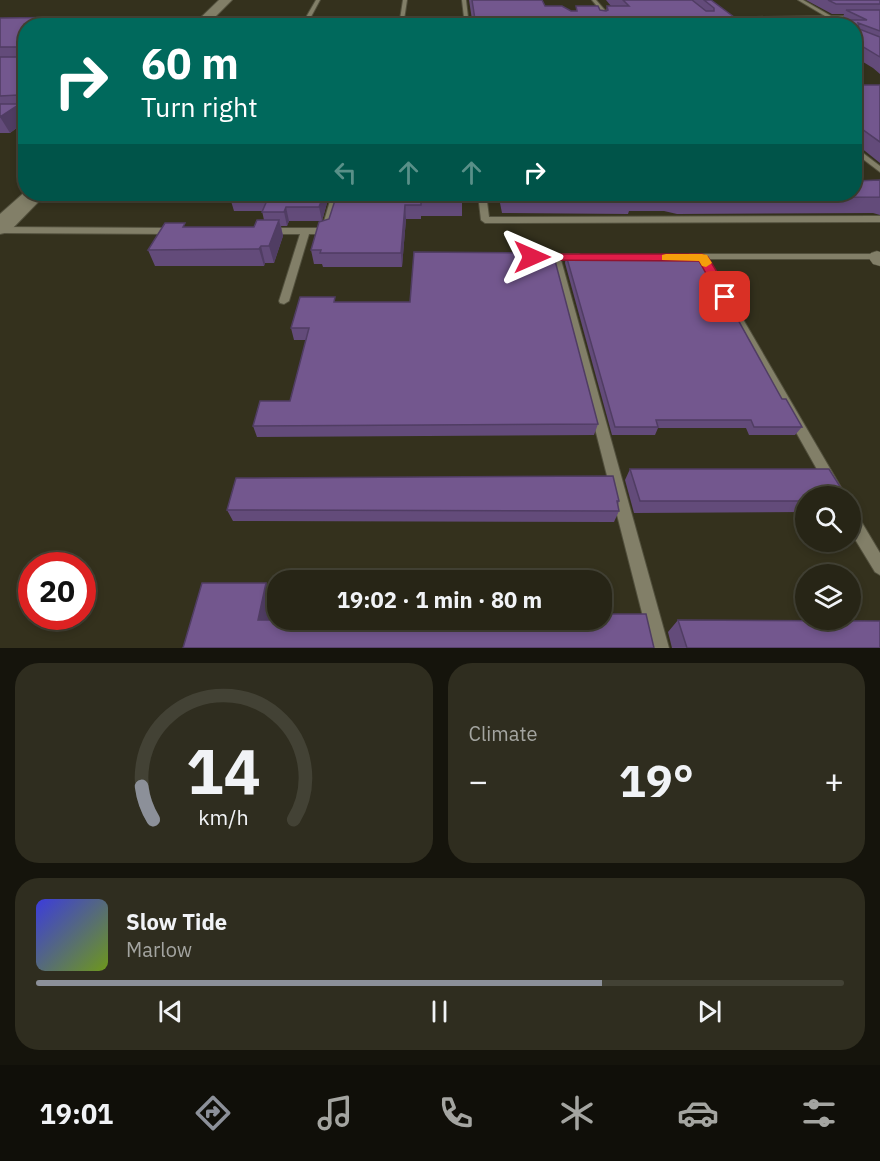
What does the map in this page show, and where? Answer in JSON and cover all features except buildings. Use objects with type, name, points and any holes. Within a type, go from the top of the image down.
[{"type":"main road","points":[[207,18],[226,0]]},
{"type":"main road","points":[[217,18],[236,0]]},
{"type":"main road","points":[[0,208],[18,191]]},
{"type":"main road","points":[[0,229],[28,201]]},
{"type":"lane","points":[[308,18],[318,0]]},
{"type":"lane","points":[[402,18],[405,0]]},
{"type":"lane","points":[[464,0],[466,18]]},
{"type":"lane","points":[[594,0],[608,16],[605,18]]},
{"type":"lane","points":[[800,0],[830,17]]},
{"type":"lane","points":[[757,17],[880,17]]},
{"type":"lane","points":[[862,155],[880,170]]},
{"type":"lane","points":[[258,231],[326,231],[334,201]]},
{"type":"lane","points":[[483,201],[485,220],[880,219]]},
{"type":"lane","points":[[0,229],[187,231]]},
{"type":"lane","points":[[284,301],[304,231]]},
{"type":"lane","points":[[532,257],[590,257]]},
{"type":"lane","points":[[556,257],[660,648]]},
{"type":"lane","points":[[680,257],[705,262],[879,259]]},
{"type":"lane","points":[[720,288],[834,486]]},
{"type":"lane","points":[[861,535],[880,567]]},
{"type":"slow traffic","points":[[666,257],[702,257],[706,263]]},
{"type":"route","points":[[532,257],[702,257],[725,297]]}]
